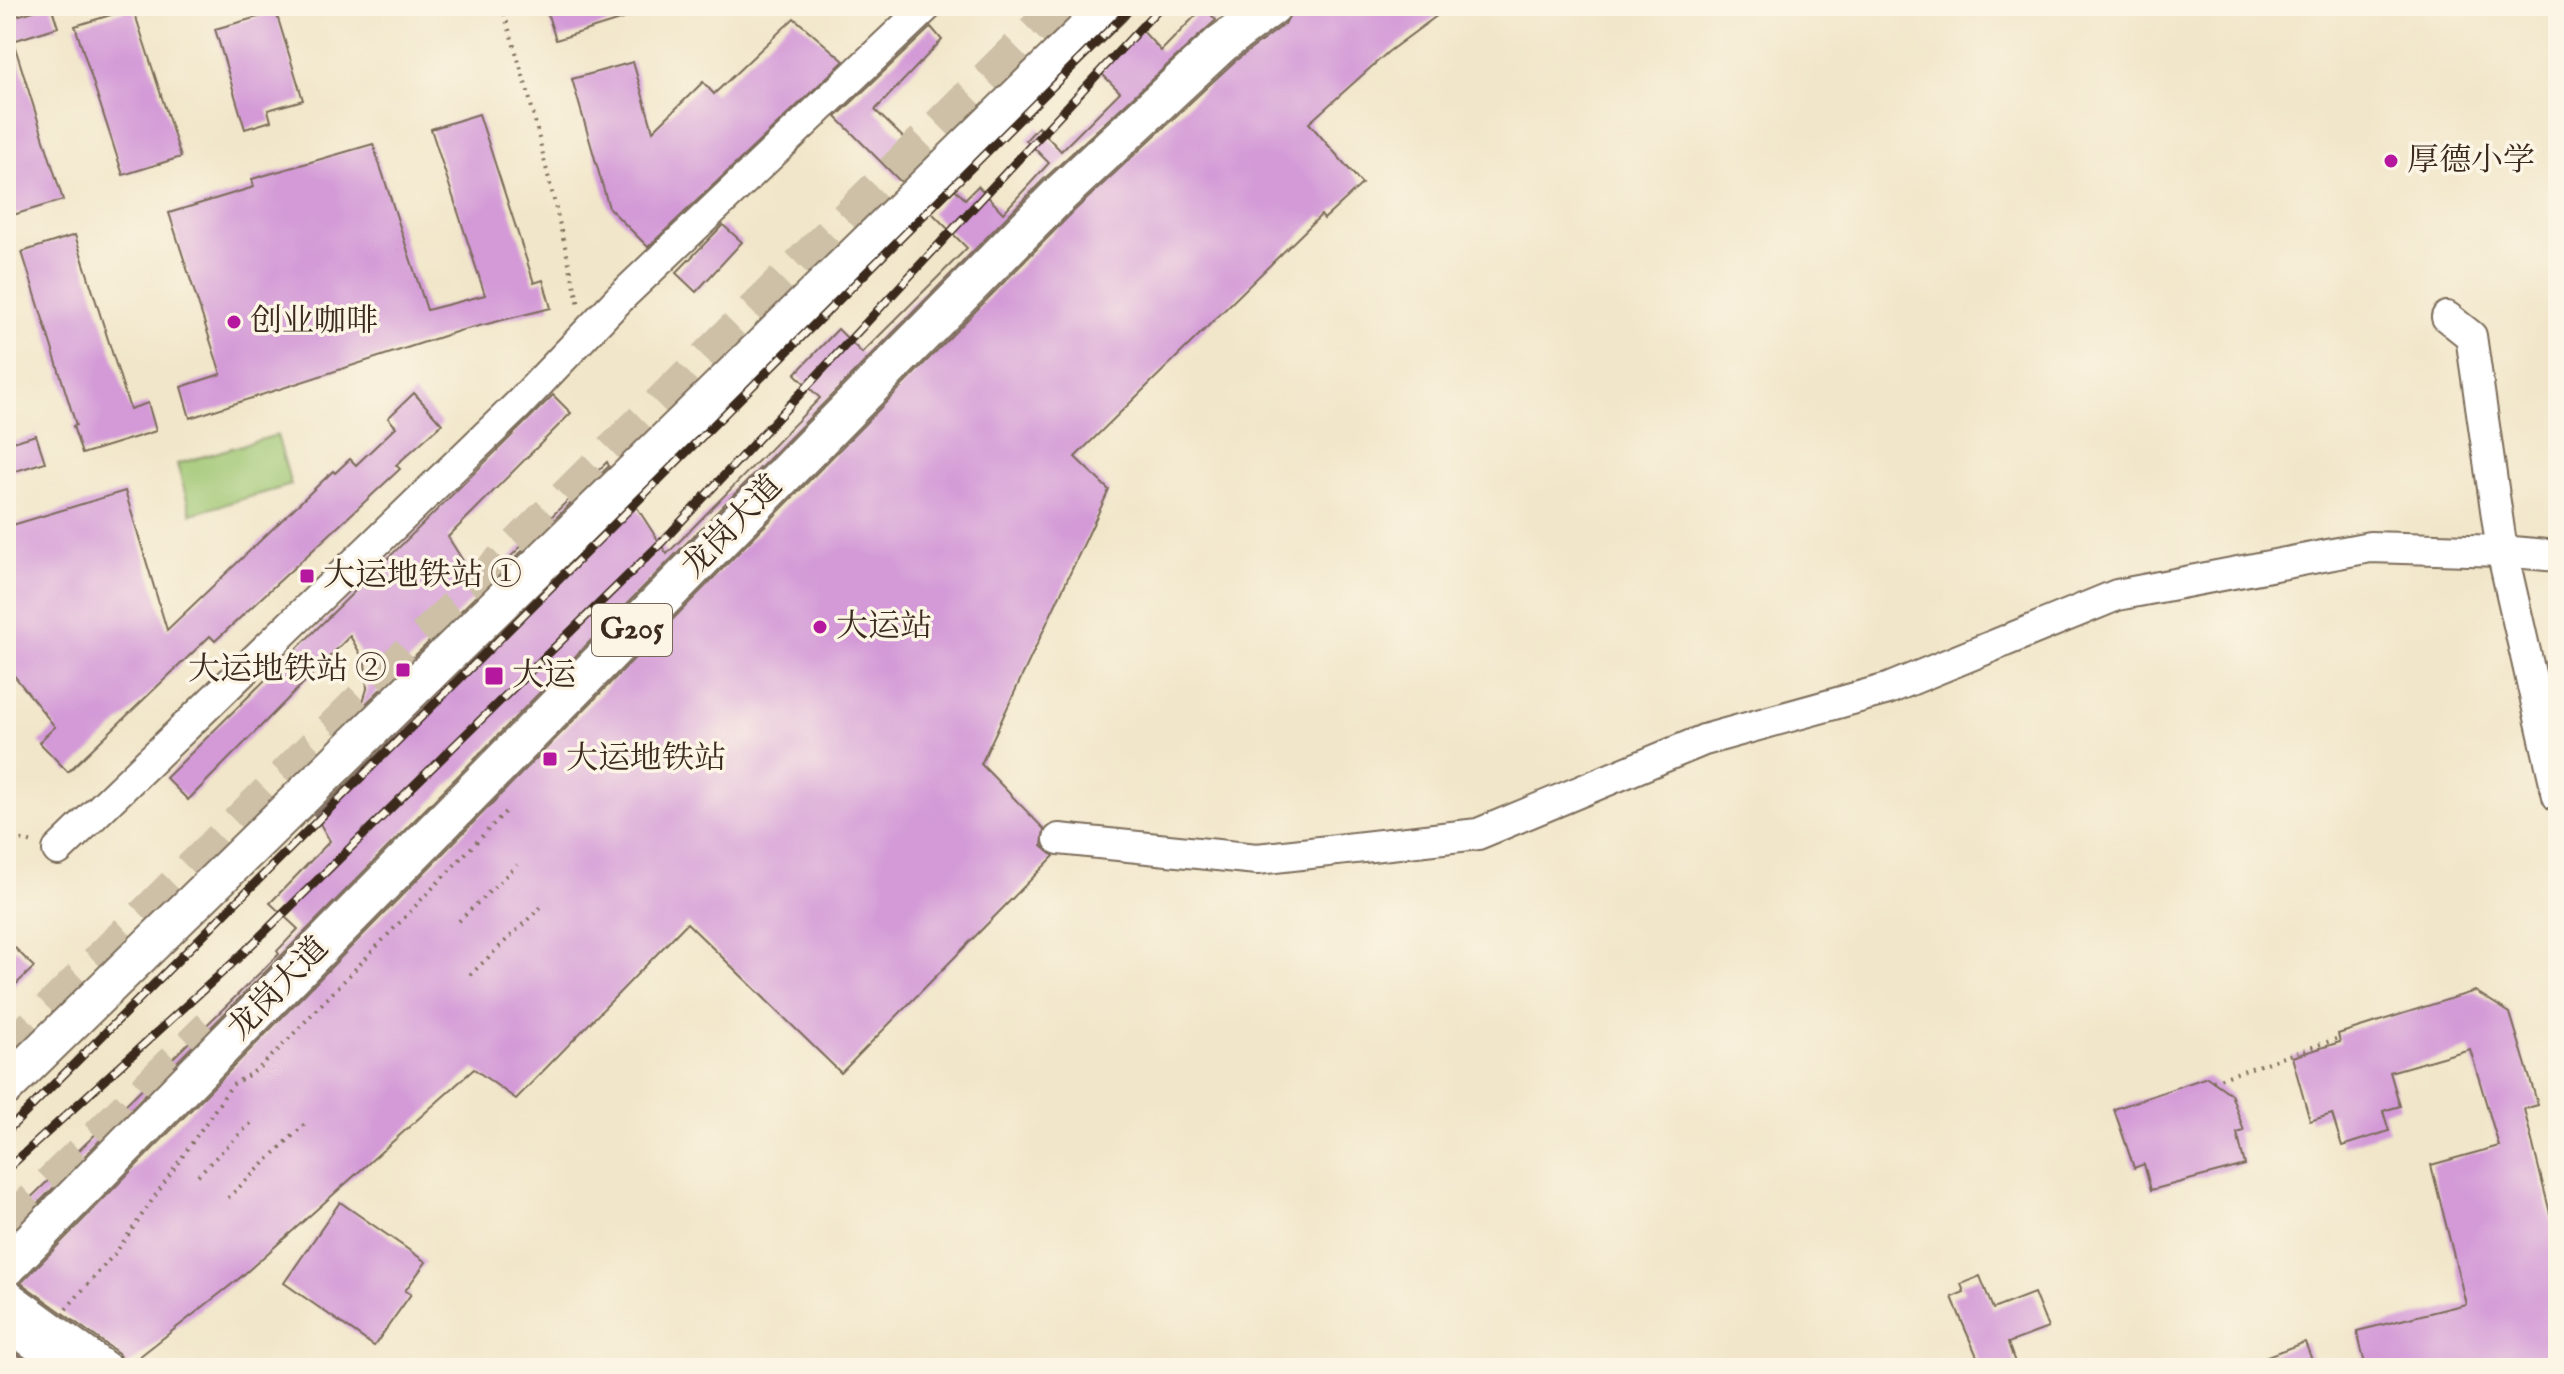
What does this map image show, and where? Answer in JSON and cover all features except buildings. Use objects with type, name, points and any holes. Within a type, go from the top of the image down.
[{"type":"main road","points":[[6,1086],[1111,6]]},
{"type":"main road","name":"龙岗大道","points":[[6,1267],[1059,195],[1221,44],[1272,6]]},
{"type":"street","points":[[58,850],[518,405],[621,297],[927,6]]},
{"type":"street","points":[[2447,317],[2471,336],[2502,551],[2558,796]]},
{"type":"street","points":[[1059,839],[1257,859],[1478,834],[1704,740],[1888,689],[2117,595],[2370,547],[2558,556]]},
{"type":"street","points":[[6,1294],[60,1348]]},
{"type":"street","points":[[6,1324],[107,1368]]},
{"type":"path","points":[[502,6],[528,92],[580,311]]},
{"type":"path","points":[[60,1348],[117,1251],[232,1085],[258,1069],[278,1050],[507,810]]},
{"type":"path","points":[[459,921],[517,865]]},
{"type":"path","points":[[470,975],[542,906]]},
{"type":"path","points":[[2213,1081],[2339,1038]]},
{"type":"path","points":[[228,1198],[308,1121]]},
{"type":"path","points":[[198,1175],[251,1123]]},
{"type":"green space","points":[[277,435],[291,485],[191,514],[177,464]]},
{"type":"tunnel","points":[[6,1059],[1066,6]]},
{"type":"tunnel","points":[[6,1233],[213,1030]]},
{"type":"railway","points":[[6,1132],[1133,6]]},
{"type":"railway","points":[[6,1170],[237,959],[664,540],[1161,6]]},
{"type":"place","name":"厚德小学","points":[[2391,161]]},
{"type":"place","name":"创业咖啡","points":[[234,322]]},
{"type":"place","name":"大运地铁站 ①","points":[[307,576]]},
{"type":"place","name":"大运站","points":[[820,627]]},
{"type":"place","name":"大运地铁站 ②","points":[[403,670]]},
{"type":"place","name":"大运","points":[[494,676]]},
{"type":"place","name":"大运地铁站","points":[[550,759]]}]
